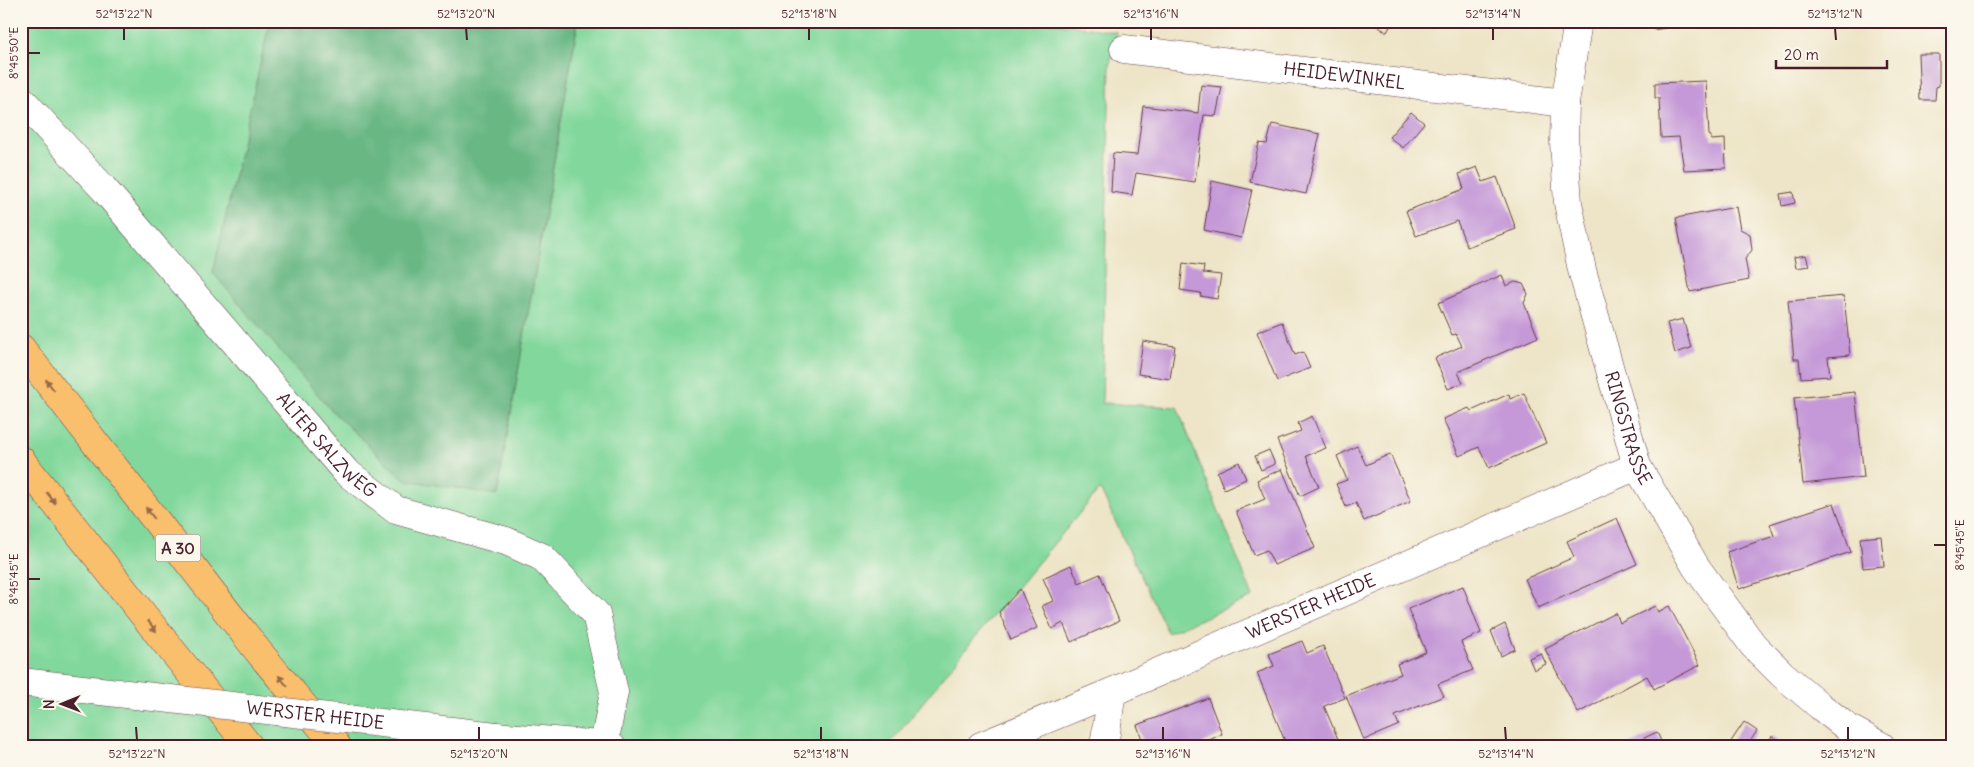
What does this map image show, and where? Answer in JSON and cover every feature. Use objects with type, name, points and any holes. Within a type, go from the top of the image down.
[{"type":"highway","name":"A 30","points":[[21,348],[258,651],[337,746]]},
{"type":"highway","points":[[21,460],[249,746]]},
{"type":"street","name":"RINGSTRASSE","points":[[1578,21],[1565,103],[1564,142],[1568,203],[1582,270],[1637,466],[1696,567],[1753,646],[1782,674],[1848,728],[1881,746]]},
{"type":"street","name":"HEIDEWINKEL","points":[[1124,49],[1565,103]]},
{"type":"street","name":"ALTER SALZWEG","points":[[21,99],[103,188],[346,472],[396,510],[506,540],[542,557],[596,614],[614,692],[607,745]]},
{"type":"street","name":"WERSTER HEIDE","points":[[981,746],[1112,692],[1637,466]]},
{"type":"street","name":"WERSTER HEIDE","points":[[21,682],[496,736],[607,745]]},
{"type":"street","points":[[1104,746],[1112,692]]},
{"type":"green space","points":[[21,21],[270,21],[213,273],[497,495],[578,21],[1043,21],[1117,32],[1110,63],[1102,403],[1177,407],[1253,597],[1168,633],[1100,489],[973,640],[888,746],[21,746]]},
{"type":"green space","points":[[270,21],[578,21],[497,495],[405,480],[332,411],[213,273]]},
{"type":"building","points":[[1368,21],[1393,21],[1387,32]]},
{"type":"building","points":[[1652,21],[1697,21],[1697,22],[1654,30]]},
{"type":"building","points":[[1918,54],[1939,54],[1939,86],[1936,87],[1935,100],[1920,100]]},
{"type":"building","points":[[1706,81],[1709,135],[1711,140],[1725,139],[1726,168],[1684,170],[1679,137],[1661,138],[1659,98],[1655,98],[1655,83]]},
{"type":"building","points":[[1201,85],[1222,87],[1216,116],[1204,115],[1195,182],[1136,173],[1132,195],[1111,192],[1113,153],[1137,155],[1143,106],[1198,113]]},
{"type":"building","points":[[1411,112],[1424,123],[1403,148],[1389,137]]},
{"type":"building","points":[[1272,124],[1320,134],[1306,194],[1250,182],[1259,143],[1267,144]]},
{"type":"building","points":[[1477,167],[1483,182],[1497,177],[1516,229],[1467,247],[1457,221],[1416,236],[1406,211],[1464,189],[1459,174]]},
{"type":"building","points":[[1212,181],[1252,190],[1241,238],[1204,230]]},
{"type":"building","points":[[1793,192],[1795,203],[1782,206],[1780,194]]},
{"type":"building","points":[[1736,207],[1740,229],[1750,234],[1752,250],[1745,259],[1749,280],[1690,292],[1676,218]]},
{"type":"building","points":[[1806,255],[1809,266],[1796,268],[1794,257]]},
{"type":"building","points":[[1183,263],[1204,266],[1203,273],[1221,275],[1217,299],[1200,296],[1201,293],[1180,290]]},
{"type":"building","points":[[1502,275],[1506,286],[1515,282],[1523,284],[1528,294],[1524,303],[1538,337],[1458,372],[1463,383],[1448,389],[1435,358],[1462,346],[1456,334],[1452,335],[1438,303]]},
{"type":"building","points":[[1844,296],[1850,355],[1828,357],[1830,376],[1801,378],[1799,359],[1794,359],[1788,301]]},
{"type":"building","points":[[1683,319],[1691,348],[1675,353],[1667,323]]},
{"type":"building","points":[[1282,322],[1295,355],[1303,352],[1310,368],[1277,381],[1257,332]]},
{"type":"building","points":[[1143,341],[1175,346],[1170,379],[1138,374]]},
{"type":"building","points":[[1855,392],[1864,477],[1803,484],[1794,398]]},
{"type":"building","points":[[1524,393],[1546,443],[1489,468],[1479,447],[1459,456],[1443,419],[1469,408],[1471,411],[1509,394],[1510,399]]},
{"type":"building","points":[[1312,416],[1326,448],[1306,456],[1319,487],[1300,496],[1277,440],[1301,431],[1298,423]]},
{"type":"building","points":[[1357,446],[1366,465],[1390,454],[1411,501],[1364,521],[1356,503],[1346,507],[1336,484],[1347,480],[1337,456]]},
{"type":"building","points":[[1269,450],[1275,464],[1261,470],[1255,456]]},
{"type":"building","points":[[1239,462],[1246,479],[1224,489],[1217,472]]},
{"type":"building","points":[[1282,469],[1315,548],[1274,565],[1267,550],[1254,555],[1236,511],[1265,499],[1257,480]]},
{"type":"building","points":[[1834,503],[1851,552],[1739,589],[1727,552],[1774,536],[1770,524]]},
{"type":"building","points":[[1617,518],[1637,564],[1538,608],[1525,579],[1574,557],[1567,541]]},
{"type":"building","points":[[1881,536],[1884,566],[1863,568],[1860,538]]},
{"type":"building","points":[[1071,565],[1079,583],[1100,574],[1119,621],[1071,642],[1063,623],[1052,629],[1042,606],[1053,601],[1043,578]]},
{"type":"building","points":[[1463,586],[1481,633],[1461,642],[1473,670],[1438,684],[1444,696],[1395,716],[1399,725],[1364,740],[1346,696],[1401,674],[1397,664],[1426,652],[1408,609]]},
{"type":"building","points":[[1020,589],[1037,628],[1011,640],[999,612]]},
{"type":"building","points":[[1655,606],[1658,612],[1669,606],[1700,665],[1654,689],[1647,676],[1578,713],[1545,649],[1616,613],[1620,623]]},
{"type":"building","points":[[1505,624],[1515,649],[1501,656],[1491,631]]},
{"type":"building","points":[[1302,641],[1307,653],[1323,646],[1345,698],[1324,706],[1341,746],[1287,746],[1257,673],[1274,666],[1269,654]]},
{"type":"building","points":[[1541,653],[1546,664],[1534,670],[1529,658]]},
{"type":"building","points":[[1208,698],[1222,734],[1203,743],[1204,746],[1133,746],[1143,742],[1137,725]]},
{"type":"building","points":[[1744,722],[1757,731],[1747,746],[1728,746]]},
{"type":"building","points":[[1657,732],[1663,746],[1627,746]]},
{"type":"building","points":[[1772,736],[1787,746],[1765,746]]}]
